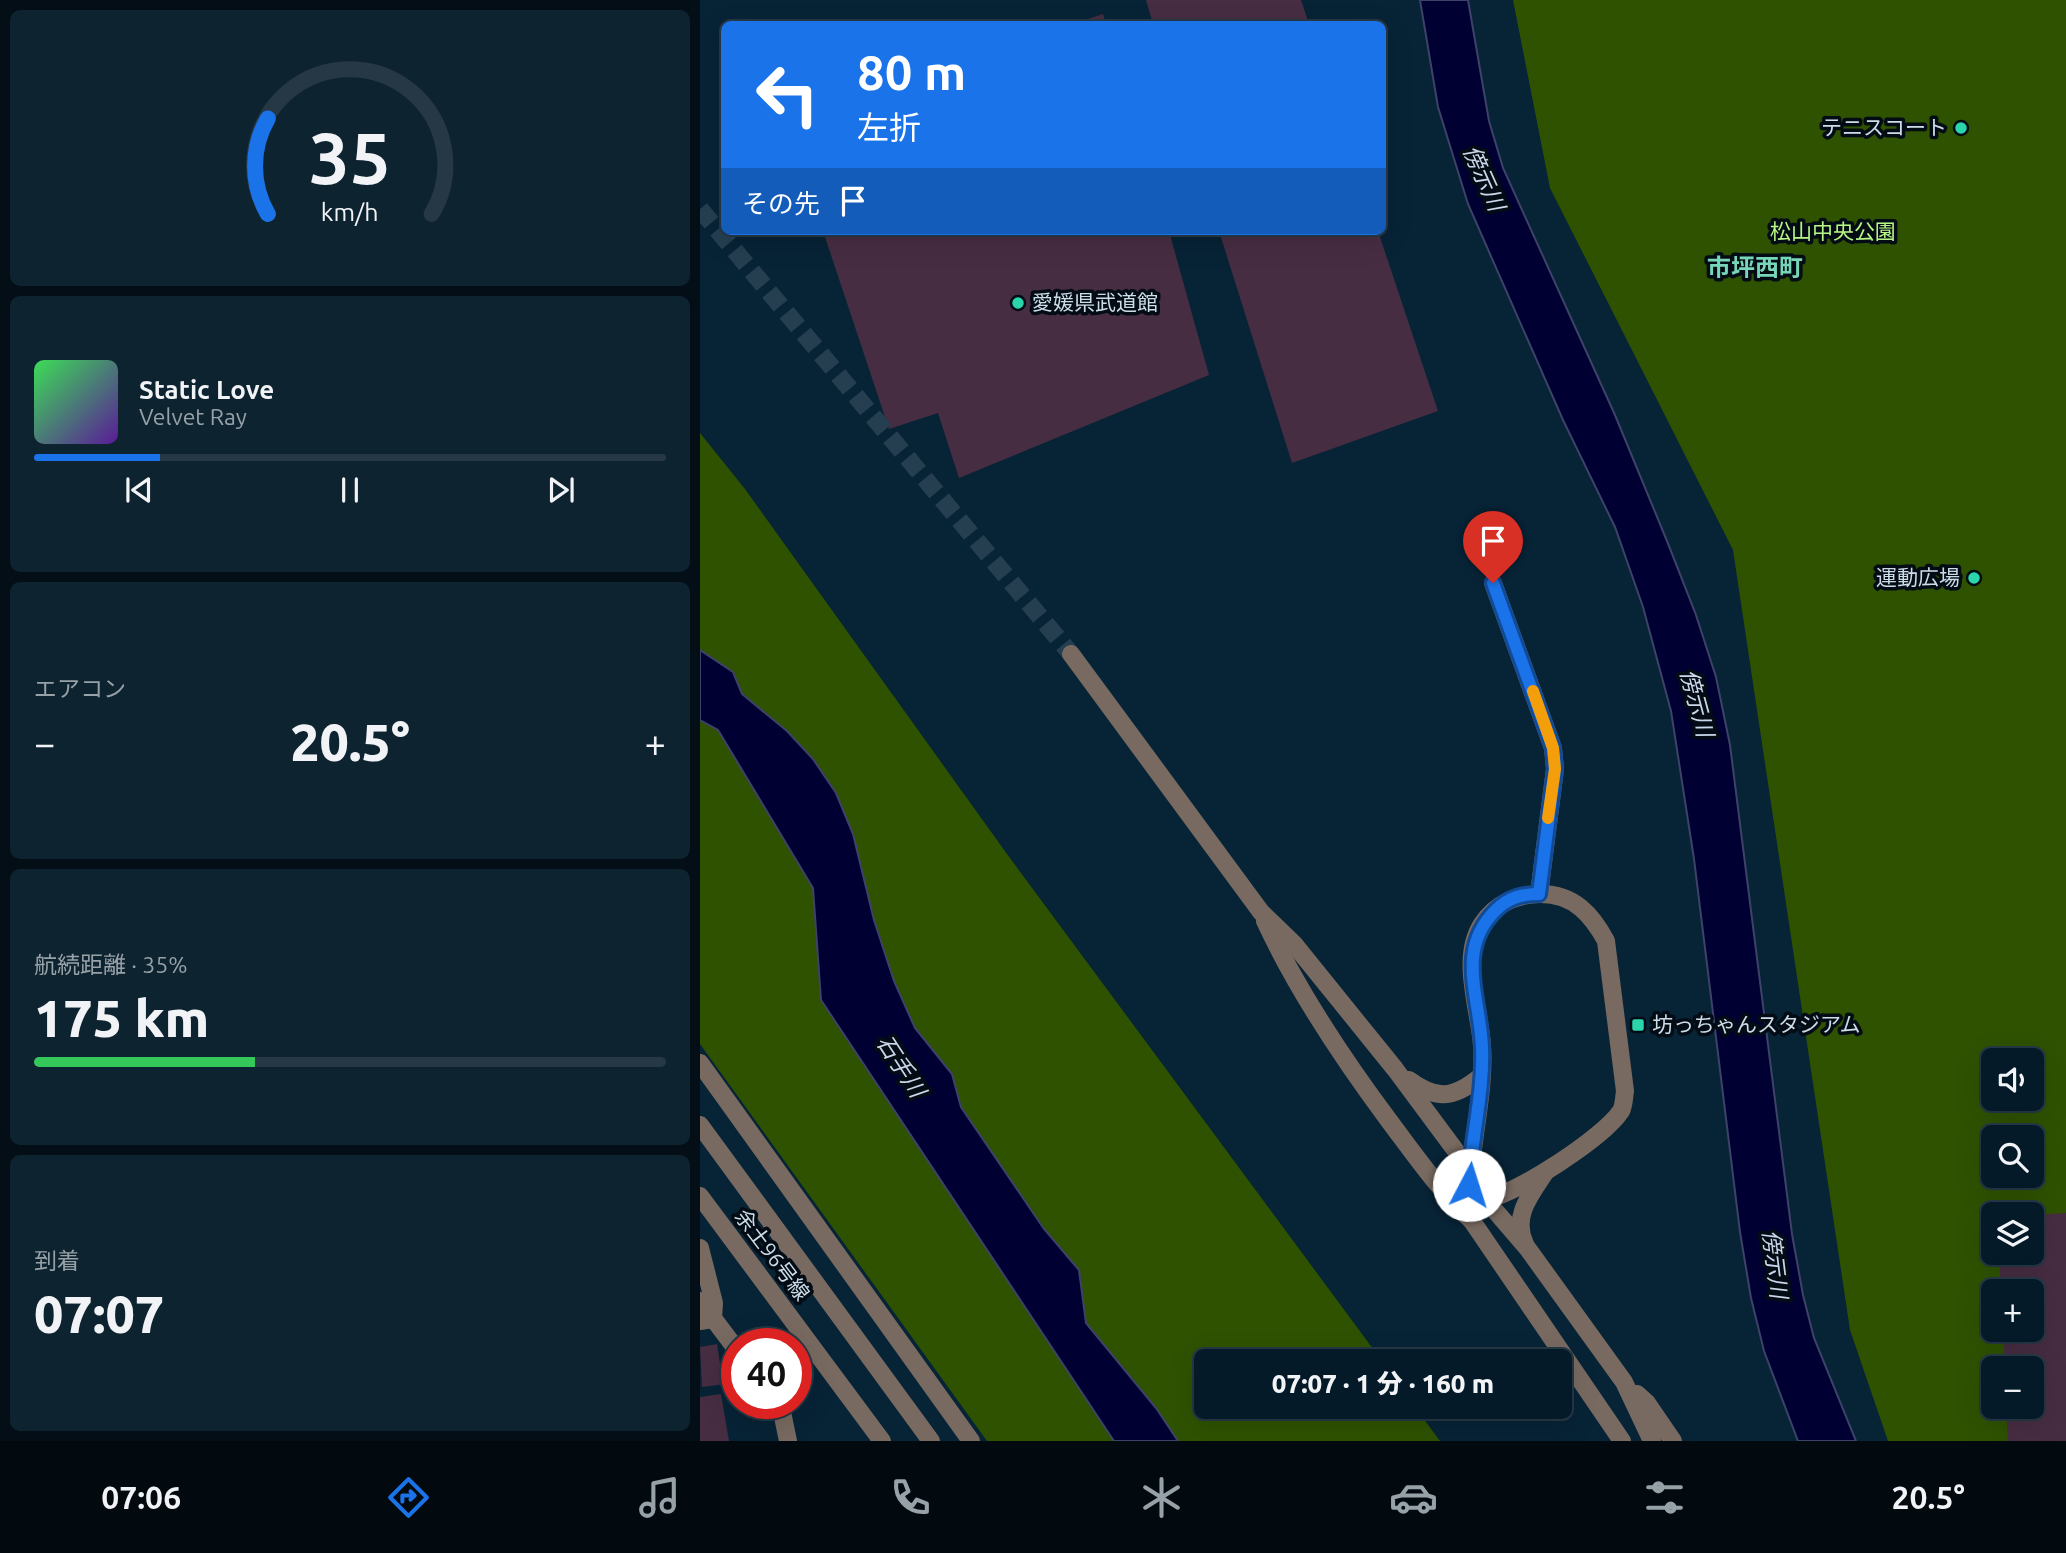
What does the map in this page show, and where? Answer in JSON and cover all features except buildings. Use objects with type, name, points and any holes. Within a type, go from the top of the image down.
[{"type":"street","points":[[1493,583],[1553,748],[1555,769],[1539,894]]},
{"type":"street","points":[[1071,654],[1261,912],[1294,944],[1395,1069],[1470,1170]]},
{"type":"street","points":[[1444,1194],[1477,1199],[1501,1195],[1546,1171],[1611,1123],[1623,1109],[1625,1091],[1606,941],[1595,920],[1577,904],[1549,894],[1524,894],[1505,901],[1482,923],[1473,945],[1472,972],[1482,1047],[1470,1170],[1477,1199],[1472,1221]]},
{"type":"street","points":[[1261,912],[1283,959],[1354,1073],[1444,1194],[1472,1221],[1622,1441]]},
{"type":"street","points":[[700,1063],[971,1441]]},
{"type":"street","points":[[1395,1069],[1426,1093],[1446,1095],[1468,1087],[1480,1077]]},
{"type":"street","points":[[700,1125],[931,1441]]},
{"type":"street","points":[[1546,1171],[1523,1206],[1520,1222],[1523,1239],[1624,1382],[1652,1441]]},
{"type":"street","name":"余土96号線","points":[[700,1196],[882,1441]]},
{"type":"street","points":[[1477,1199],[1528,1249]]},
{"type":"street","points":[[700,1248],[714,1303],[707,1320]]},
{"type":"street","points":[[700,1301],[707,1320],[721,1334]]},
{"type":"street","points":[[1624,1382],[1647,1403],[1673,1441]]},
{"type":"street","points":[[1606,1418],[1613,1441]]},
{"type":"street","points":[[783,1419],[788,1441]]},
{"type":"green space","name":"松山中央公園","points":[[1513,0],[2066,0],[2066,1441],[1888,1441],[1850,1330],[1733,550],[1550,188]]},
{"type":"green space","points":[[700,433],[745,489],[1007,854],[1373,1349],[1194,1349],[1194,1419],[1424,1419],[1440,1441],[1178,1441],[1156,1408],[1086,1323],[1079,1270],[1044,1229],[961,1107],[952,1074],[915,1028],[896,987],[874,920],[853,834],[787,731],[742,694],[733,672],[700,650]]},
{"type":"green space","points":[[700,720],[718,730],[813,888],[821,1000],[1114,1441],[987,1441],[700,1044]]},
{"type":"water","name":"傍示川","points":[[1420,0],[1468,0],[1489,121],[1503,168],[1615,415],[1696,615],[1716,677],[1730,745],[1792,1234],[1803,1295],[1814,1338],[1856,1441],[1798,1441],[1764,1351],[1751,1298],[1740,1232],[1694,859],[1671,711],[1643,607],[1615,527],[1563,420],[1468,204],[1438,107]]},
{"type":"water","name":"石手川","points":[[700,650],[733,672],[742,694],[787,731],[813,759],[836,793],[853,834],[874,920],[894,981],[915,1028],[952,1074],[961,1107],[1044,1229],[1079,1270],[1086,1323],[1156,1408],[1178,1441],[1114,1441],[821,1000],[813,888],[718,730],[700,720]]},
{"type":"tunnel","points":[[700,209],[721,234]]},
{"type":"tunnel","points":[[722,235],[1071,654]]},
{"type":"slow traffic","points":[[1533,691],[1553,748],[1555,769],[1548,818]]},
{"type":"place","name":"テニスコート","points":[[1961,128]]},
{"type":"place","name":"愛媛県武道館","points":[[1018,303]]},
{"type":"place","name":"運動広場","points":[[1974,578]]},
{"type":"place","name":"坊っちゃんスタジアム","points":[[1638,1025]]},
{"type":"district","name":"市坪西町","points":[[1755,268]]},
{"type":"route","points":[[1469,1185],[1482,1047],[1472,972],[1473,945],[1482,923],[1505,901],[1524,894],[1539,894],[1555,769],[1553,748],[1493,583]]}]
